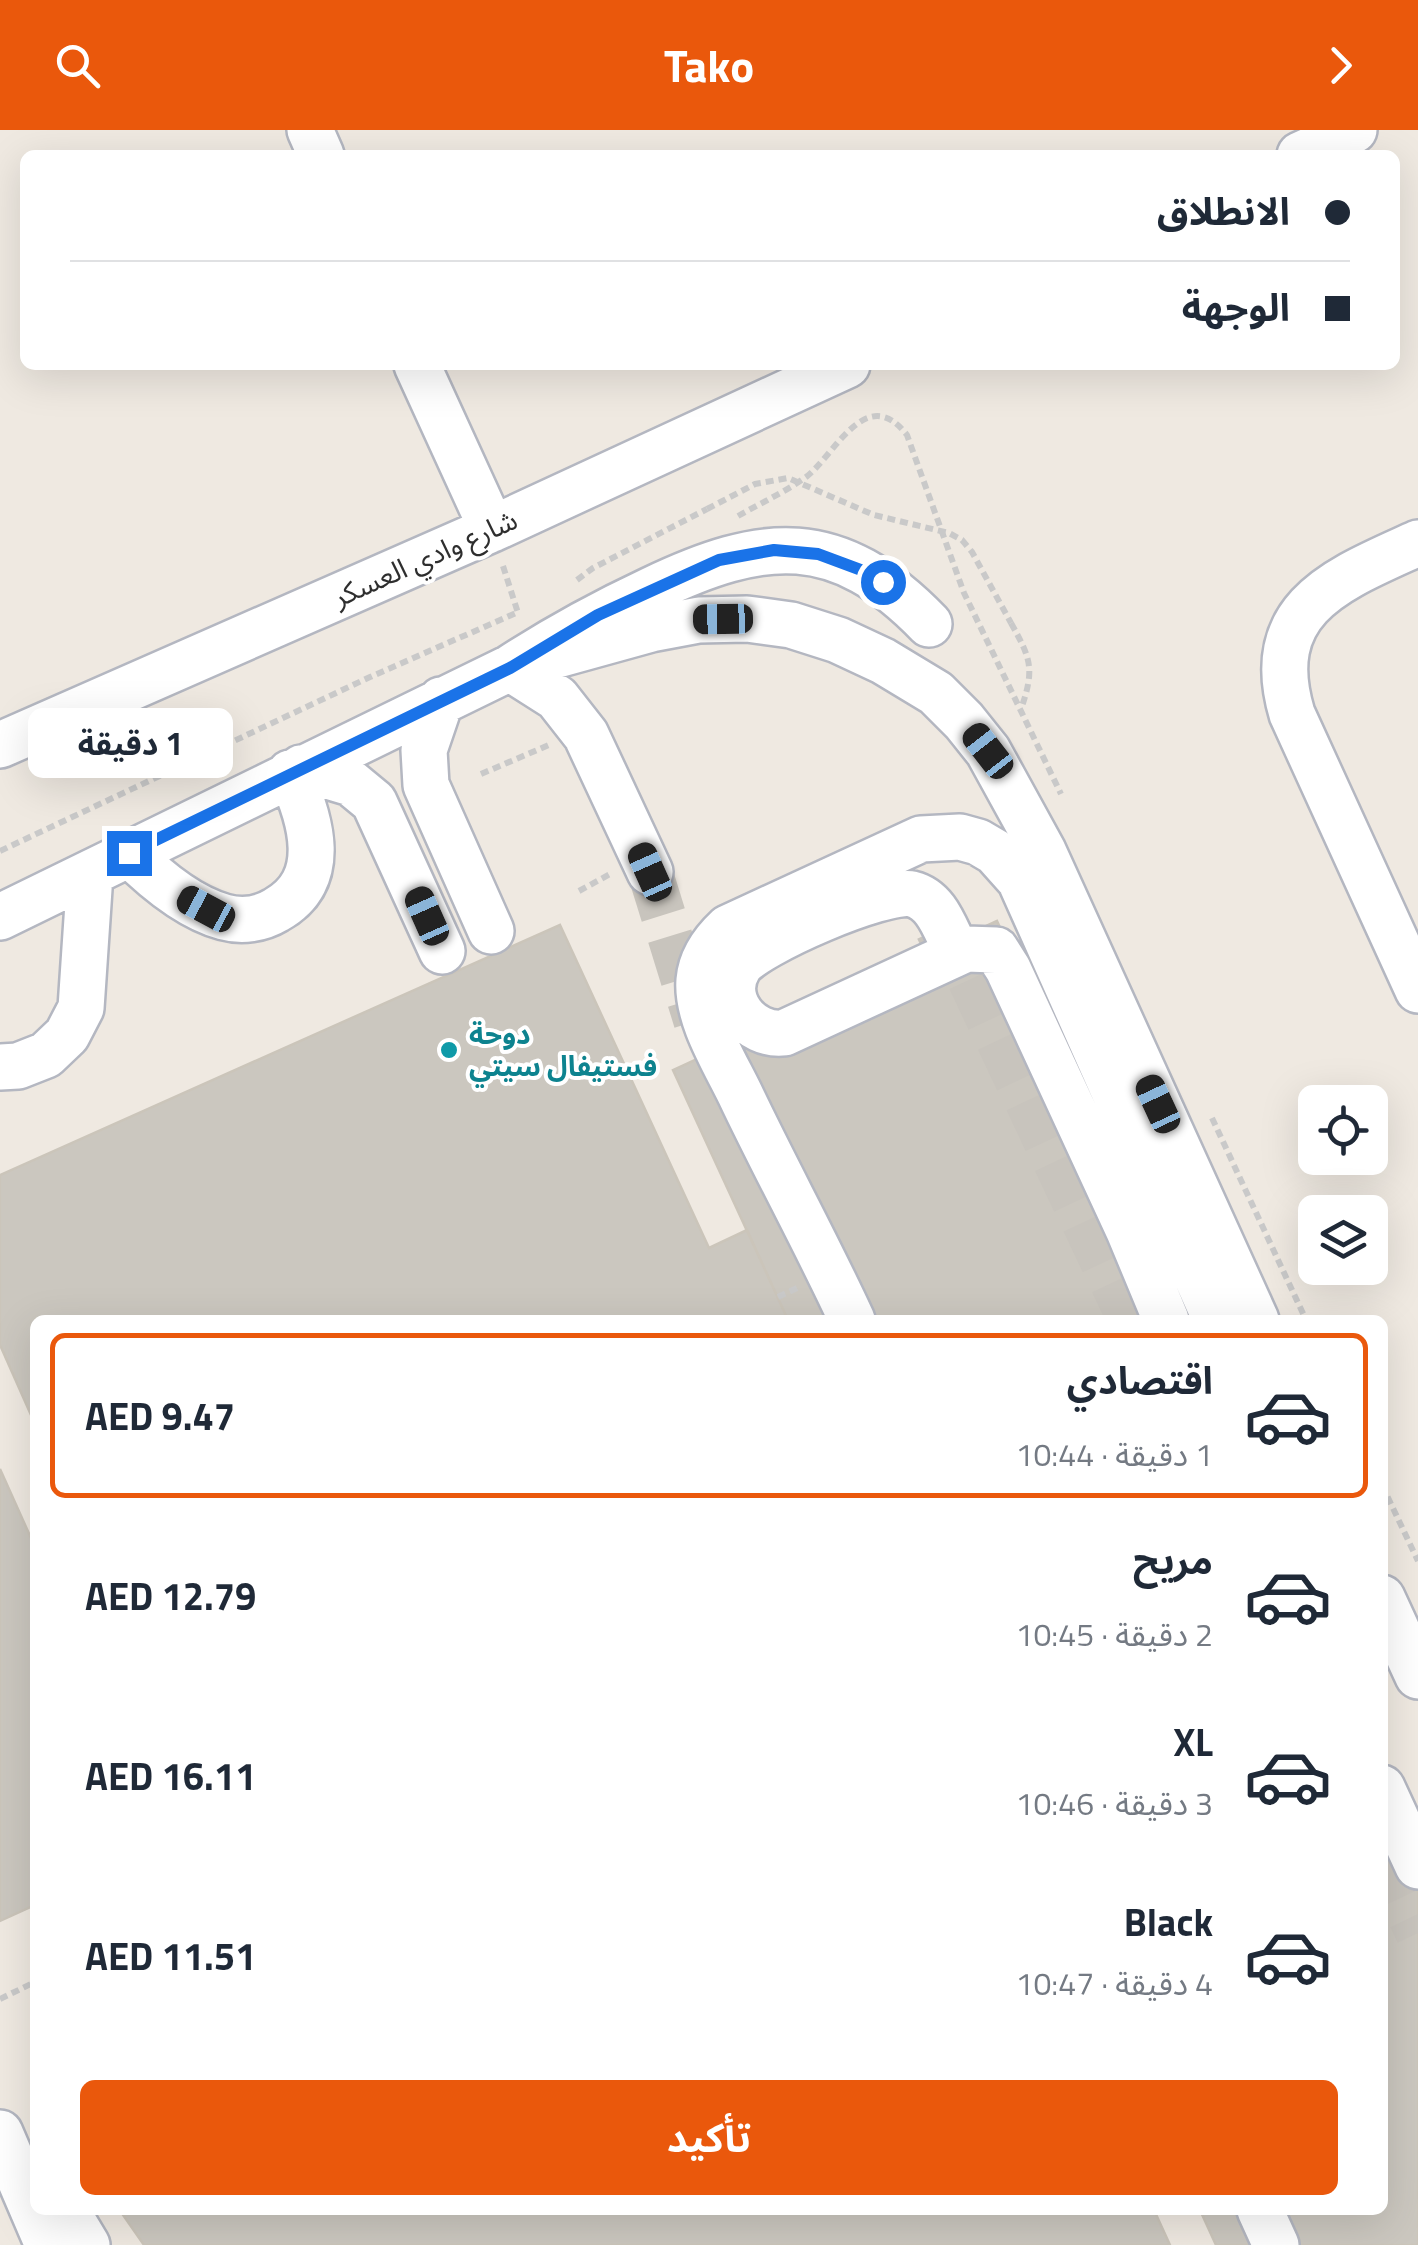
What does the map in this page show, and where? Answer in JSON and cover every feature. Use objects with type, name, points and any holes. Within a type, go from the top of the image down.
[{"type":"street","points":[[1311,150],[1354,130]]},
{"type":"street","points":[[419,370],[492,529]]},
{"type":"street","name":"شارع وادي العسكر","points":[[0,745],[492,529],[836,370]]},
{"type":"street","points":[[1418,544],[1326,588],[1300,620],[1286,658],[1285,677],[1292,714],[1418,990]]},
{"type":"street","points":[[0,917],[510,668],[598,615],[684,574],[750,552],[796,551],[837,559],[883,582],[929,624]]},
{"type":"street","points":[[510,668],[651,629],[699,620],[747,619],[791,626],[838,640],[883,660],[936,693],[988,751],[1043,851],[1254,1315]]},
{"type":"street","points":[[510,668],[558,698],[586,735],[635,870]]},
{"type":"street","points":[[441,700],[424,750],[426,786],[490,930]]},
{"type":"street","points":[[109,863],[222,917],[256,918],[272,913],[299,892],[312,861],[310,830],[296,771]]},
{"type":"street","points":[[296,771],[352,782],[374,802],[442,951]]},
{"type":"street","points":[[850,1315],[718,1049],[701,1001],[699,980],[708,951],[728,928],[904,846],[940,836],[960,837],[995,852],[1020,880],[1214,1315]]},
{"type":"street","points":[[0,1067],[18,1066],[46,1056],[68,1035],[81,1008],[109,863]]},
{"type":"street","points":[[954,946],[927,902],[916,895],[884,896],[757,949],[735,976],[734,998],[738,1010],[755,1028],[784,1033],[966,949],[996,950],[1094,1152],[1164,1315]]},
{"type":"street","points":[[1388,1611],[1418,1678]]},
{"type":"street","points":[[1388,1660],[1418,1678]]},
{"type":"street","points":[[1388,1801],[1418,1866]]},
{"type":"street","points":[[0,2110],[20,2120],[30,2142]]},
{"type":"street","points":[[0,2133],[30,2203]]},
{"type":"street","points":[[35,2215],[48,2245]]},
{"type":"street","points":[[69,2215],[88,2245]]},
{"type":"street","points":[[1262,2215],[1276,2245]]},
{"type":"path","points":[[728,521],[805,478],[853,424],[878,417],[892,420],[907,435],[964,592],[1062,797]]},
{"type":"path","points":[[568,594],[592,568],[755,484],[788,478],[874,515],[949,533],[972,552],[1031,661],[1030,684],[1021,710]]},
{"type":"path","points":[[492,529],[518,613]]},
{"type":"path","points":[[0,852],[370,677],[535,606]]},
{"type":"path","points":[[481,774],[558,740]]},
{"type":"path","points":[[579,891],[635,870]]},
{"type":"path","points":[[1205,1103],[1304,1315]]},
{"type":"path","points":[[1388,1498],[1418,1561]]},
{"type":"path","points":[[0,1998],[30,1984]]},
{"type":"building","points":[[997,921],[1179,1315],[786,1315],[673,1070]]},
{"type":"building","name":"دوحة فستيفال سيتي","points":[[560,925],[709,1248],[747,1230],[786,1315],[30,1315],[30,1413],[0,1345],[0,1175]]},
{"type":"building","points":[[0,1469],[30,1536],[30,1907],[0,1921]]},
{"type":"building","points":[[1388,1769],[1418,1833],[1418,2245],[1216,2245],[1202,2215],[1388,2215]]},
{"type":"building","points":[[123,2215],[1156,2215],[1170,2245],[144,2245]]},
{"type":"tunnel","points":[[650,872],[696,1021]]},
{"type":"tunnel","points":[[927,959],[954,946],[1128,1315]]},
{"type":"tunnel","points":[[1388,1870],[1418,1933]]},
{"type":"place","name":"دوحة فستيفال سيتي","points":[[449,1050]]},
{"type":"route","points":[[129,853],[510,668],[598,615],[719,560],[750,552],[796,551],[837,559],[883,582]]}]
